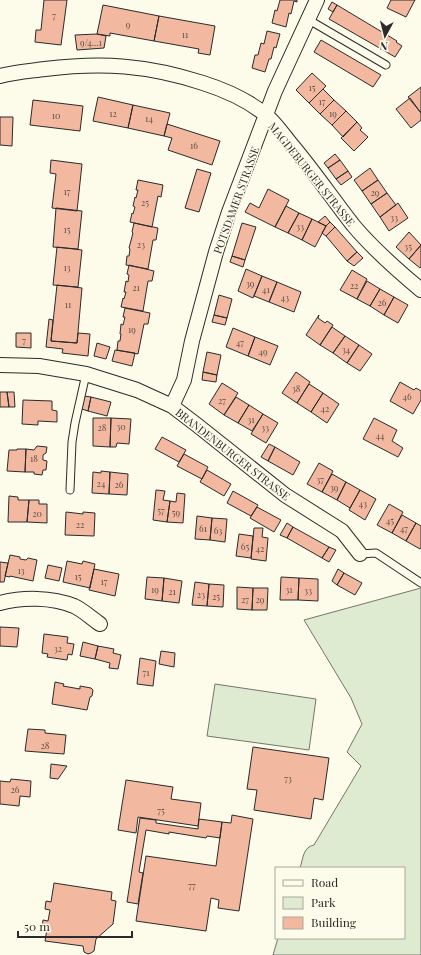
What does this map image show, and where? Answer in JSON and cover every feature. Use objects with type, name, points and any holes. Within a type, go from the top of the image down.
[{"type":"street","name":"POTSDAMER STRASSE","points":[[172,406],[184,380],[194,333],[216,252],[229,212],[275,91],[317,0]]},
{"type":"street","name":"MAGDEBURGER STRASSE","points":[[0,76],[54,68],[92,65],[120,65],[180,75],[232,94],[266,116],[302,157],[355,226],[378,252],[421,290]]},
{"type":"street","name":"BRANDENBURGER STRASSE","points":[[0,365],[39,366],[86,374],[137,390],[172,406],[285,495],[342,531],[360,554]]},
{"type":"street","points":[[0,603],[30,599],[58,601],[75,607],[100,624]]},
{"type":"lane","points":[[309,20],[386,65]]},
{"type":"lane","points":[[70,490],[72,442],[86,374]]},
{"type":"lane","name":"BRANDENBURGER STRASSE","points":[[360,554],[376,553],[421,583]]},
{"type":"green space","points":[[421,588],[421,955],[273,955],[278,939],[405,939],[405,867],[300,867],[306,851],[310,846],[314,845],[361,766],[347,752],[362,724],[351,698],[304,620]]},
{"type":"green space","points":[[215,684],[316,699],[309,750],[207,736]]},
{"type":"building","points":[[44,0],[67,0],[61,45],[35,42],[36,30],[41,30]]},
{"type":"building","points":[[280,0],[297,0],[297,2],[294,1],[291,14],[289,13],[286,27],[272,23],[275,10],[277,11]]},
{"type":"building","points":[[391,0],[415,0],[406,17],[387,8]]},
{"type":"building","points":[[332,2],[337,5],[333,12],[328,9]]},
{"type":"building","points":[[103,5],[159,16],[154,41],[110,33],[110,36],[97,34]]},
{"type":"building","points":[[337,5],[397,41],[396,42],[402,46],[395,57],[329,19]]},
{"type":"building","points":[[159,16],[215,26],[210,55],[198,53],[199,49],[154,41]]},
{"type":"building","points":[[267,31],[280,34],[276,48],[274,47],[271,59],[269,59],[265,72],[252,68],[255,55],[258,55],[261,43],[264,44]]},
{"type":"building","points":[[97,34],[106,36],[104,48],[77,50],[75,35]]},
{"type":"building","points":[[321,40],[381,75],[373,87],[314,52]]},
{"type":"building","points":[[312,73],[326,86],[309,103],[296,90]]},
{"type":"building","points":[[421,87],[421,113],[408,97]]},
{"type":"building","points":[[323,89],[334,100],[320,114],[309,103]]},
{"type":"building","points":[[98,97],[133,105],[128,128],[93,121]]},
{"type":"building","points":[[410,98],[421,113],[421,120],[411,128],[396,109]]},
{"type":"building","points":[[33,100],[83,106],[80,131],[30,125]]},
{"type":"building","points":[[334,100],[346,111],[332,125],[320,114]]},
{"type":"building","points":[[133,105],[170,113],[164,136],[128,128]]},
{"type":"building","points":[[346,111],[357,122],[343,137],[332,125]]},
{"type":"building","points":[[0,117],[13,117],[12,146],[0,145]]},
{"type":"building","points":[[357,122],[362,128],[360,130],[368,137],[354,151],[341,138]]},
{"type":"building","points":[[167,124],[220,141],[212,165],[168,150],[172,138],[164,136]]},
{"type":"building","points":[[335,154],[340,160],[328,168],[324,163]]},
{"type":"building","points":[[51,160],[82,164],[77,211],[52,208],[56,174],[50,173]]},
{"type":"building","points":[[340,160],[348,171],[336,179],[328,168]]},
{"type":"building","points":[[370,168],[378,180],[362,191],[354,180]]},
{"type":"building","points":[[197,169],[211,173],[199,212],[185,208]]},
{"type":"building","points":[[348,171],[352,177],[341,185],[336,179]]},
{"type":"building","points":[[138,180],[163,185],[161,197],[158,196],[152,227],[130,222],[135,207],[133,206],[138,190],[136,190]]},
{"type":"building","points":[[378,180],[387,193],[371,204],[362,191]]},
{"type":"building","points":[[268,189],[289,200],[275,227],[245,212],[250,203],[259,208]]},
{"type":"building","points":[[387,193],[396,205],[380,217],[371,204]]},
{"type":"building","points":[[398,203],[408,218],[389,231],[380,217]]},
{"type":"building","points":[[286,206],[299,213],[288,233],[275,227]]},
{"type":"building","points":[[56,208],[82,211],[78,249],[53,247]]},
{"type":"building","points":[[299,213],[312,219],[302,240],[288,233]]},
{"type":"building","points":[[325,216],[330,222],[326,226],[318,222]]},
{"type":"building","points":[[312,219],[326,226],[315,247],[302,240]]},
{"type":"building","points":[[330,222],[335,227],[326,236],[322,233]]},
{"type":"building","points":[[134,223],[158,228],[156,240],[153,240],[148,269],[126,265],[127,256],[129,256]]},
{"type":"building","points":[[242,223],[256,227],[245,260],[232,256]]},
{"type":"building","points":[[335,227],[357,252],[347,261],[326,236]]},
{"type":"building","points":[[409,232],[421,245],[409,259],[396,247]]},
{"type":"building","points":[[421,245],[421,267],[420,268],[409,259]]},
{"type":"building","points":[[57,247],[82,250],[78,287],[53,285]]},
{"type":"building","points":[[357,252],[363,258],[354,266],[347,261]]},
{"type":"building","points":[[232,256],[245,260],[243,267],[230,262]]},
{"type":"building","points":[[129,265],[154,271],[152,281],[148,281],[143,311],[121,307],[126,292],[124,292],[126,281],[128,282],[129,275],[127,274]]},
{"type":"building","points":[[246,269],[262,276],[253,298],[238,291]]},
{"type":"building","points":[[352,270],[367,279],[357,299],[340,290]]},
{"type":"building","points":[[262,276],[277,282],[269,302],[254,296]]},
{"type":"building","points":[[367,281],[380,289],[370,306],[357,299]]},
{"type":"building","points":[[277,282],[301,292],[294,312],[269,302]]},
{"type":"building","points":[[57,285],[82,288],[77,343],[51,341]]},
{"type":"building","points":[[380,289],[394,297],[384,315],[370,306]]},
{"type":"building","points":[[219,295],[232,299],[227,318],[214,315]]},
{"type":"building","points":[[394,297],[408,305],[398,323],[384,315]]},
{"type":"building","points":[[125,308],[150,313],[148,324],[144,324],[138,354],[117,350],[118,341],[120,341],[121,324],[123,325],[125,317],[123,317]]},
{"type":"building","points":[[214,315],[227,318],[225,325],[212,322]]},
{"type":"building","points":[[319,315],[318,318],[325,323],[327,321],[333,325],[320,345],[306,335]]},
{"type":"building","points":[[49,319],[53,320],[51,341],[77,343],[78,333],[90,334],[88,356],[62,353],[63,349],[46,347]]},
{"type":"building","points":[[332,327],[345,336],[333,353],[320,345]]},
{"type":"building","points":[[233,328],[255,337],[248,356],[226,347]]},
{"type":"building","points":[[16,333],[31,333],[31,348],[16,347]]},
{"type":"building","points":[[345,336],[359,345],[347,363],[333,353]]},
{"type":"building","points":[[255,337],[278,346],[270,365],[248,356]]},
{"type":"building","points":[[97,343],[110,347],[106,359],[94,356]]},
{"type":"building","points":[[359,345],[372,354],[360,371],[347,363]]},
{"type":"building","points":[[115,350],[135,353],[132,366],[112,361]]},
{"type":"building","points":[[207,352],[221,355],[217,375],[203,372]]},
{"type":"building","points":[[203,372],[217,375],[216,382],[202,380]]},
{"type":"building","points":[[296,372],[310,382],[297,403],[282,393]]},
{"type":"building","points":[[400,382],[414,390],[416,388],[421,391],[421,400],[413,414],[390,401]]},
{"type":"building","points":[[222,383],[238,393],[224,415],[209,404]]},
{"type":"building","points":[[309,384],[323,393],[311,412],[297,403]]},
{"type":"building","points":[[0,392],[7,392],[9,407],[0,407]]},
{"type":"building","points":[[7,392],[14,392],[15,407],[9,407]]},
{"type":"building","points":[[323,393],[339,404],[327,423],[311,412]]},
{"type":"building","points":[[84,396],[91,397],[88,411],[82,409]]},
{"type":"building","points":[[91,397],[111,402],[107,416],[88,411]]},
{"type":"building","points":[[236,397],[249,405],[238,423],[224,415]]},
{"type":"building","points":[[23,400],[52,401],[52,410],[57,411],[57,422],[38,421],[38,425],[22,424]]},
{"type":"building","points":[[249,405],[263,414],[252,431],[238,423]]},
{"type":"building","points":[[263,414],[278,423],[266,443],[251,434]]},
{"type":"building","points":[[93,418],[111,418],[110,447],[93,446]]},
{"type":"building","points":[[111,418],[131,419],[129,444],[117,443],[116,447],[110,447]]},
{"type":"building","points":[[374,418],[397,430],[392,441],[403,448],[398,457],[363,439]]},
{"type":"building","points":[[162,437],[186,450],[179,462],[155,449]]},
{"type":"building","points":[[269,444],[275,447],[268,461],[261,457]]},
{"type":"building","points":[[37,446],[47,447],[46,453],[43,455],[43,460],[47,461],[46,470],[43,470],[42,475],[34,474],[34,472],[25,472],[26,449],[34,450]]},
{"type":"building","points":[[275,447],[300,462],[293,475],[268,461]]},
{"type":"building","points":[[26,449],[25,472],[7,471],[9,450]]},
{"type":"building","points":[[184,454],[208,467],[202,479],[177,466]]},
{"type":"building","points":[[319,463],[333,471],[322,492],[307,484]]},
{"type":"building","points":[[207,470],[231,484],[224,496],[200,482]]},
{"type":"building","points":[[101,471],[110,472],[109,494],[92,493],[93,472],[101,473]]},
{"type":"building","points":[[110,472],[128,474],[127,495],[109,494]]},
{"type":"building","points":[[332,474],[346,482],[337,500],[322,492]]},
{"type":"building","points":[[346,482],[360,490],[350,508],[337,500]]},
{"type":"building","points":[[156,490],[165,491],[163,500],[170,501],[167,522],[153,520]]},
{"type":"building","points":[[360,490],[376,499],[365,520],[349,510]]},
{"type":"building","points":[[233,491],[258,505],[251,516],[227,503]]},
{"type":"building","points":[[177,493],[185,494],[183,523],[167,522],[170,501],[176,502]]},
{"type":"building","points":[[9,496],[18,497],[18,500],[29,500],[27,522],[8,522]]},
{"type":"building","points":[[29,500],[39,500],[39,504],[47,504],[47,523],[27,522]]},
{"type":"building","points":[[389,504],[403,512],[392,533],[377,525]]},
{"type":"building","points":[[257,507],[281,520],[274,532],[250,518]]},
{"type":"building","points":[[66,512],[83,514],[83,512],[95,513],[94,536],[65,535]]},
{"type":"building","points":[[402,515],[416,523],[406,541],[392,533]]},
{"type":"building","points":[[197,516],[212,518],[210,540],[195,539]]},
{"type":"building","points":[[212,518],[227,519],[225,542],[210,540]]},
{"type":"building","points":[[287,523],[293,527],[287,538],[280,535]]},
{"type":"building","points":[[416,523],[421,526],[420,549],[406,541]]},
{"type":"building","points":[[293,527],[329,547],[322,558],[287,538]]},
{"type":"building","points":[[254,528],[263,528],[262,537],[268,538],[266,561],[251,559]]},
{"type":"building","points":[[239,534],[253,536],[251,558],[236,556]]},
{"type":"building","points":[[329,547],[336,550],[329,562],[322,558]]},
{"type":"building","points":[[10,555],[20,557],[20,559],[26,560],[28,558],[37,560],[33,581],[5,576]]},
{"type":"building","points":[[67,561],[82,564],[83,561],[95,564],[90,588],[63,582]]},
{"type":"building","points":[[0,562],[8,563],[4,582],[0,582]]},
{"type":"building","points":[[48,565],[62,568],[59,581],[45,578]]},
{"type":"building","points":[[94,569],[119,574],[115,596],[89,590]]},
{"type":"building","points":[[338,569],[344,573],[337,585],[332,581]]},
{"type":"building","points":[[344,573],[362,583],[355,595],[337,585]]},
{"type":"building","points":[[147,577],[164,578],[162,601],[145,599]]},
{"type":"building","points":[[281,577],[299,578],[298,600],[280,600]]},
{"type":"building","points":[[164,578],[182,581],[179,603],[162,601]]},
{"type":"building","points":[[299,578],[318,579],[318,601],[298,600]]},
{"type":"building","points":[[195,582],[209,584],[207,606],[192,605]]},
{"type":"building","points":[[209,584],[224,585],[223,607],[207,606]]},
{"type":"building","points":[[237,587],[253,588],[252,610],[237,609]]},
{"type":"building","points":[[253,588],[268,588],[267,610],[252,610]]},
{"type":"building","points":[[0,627],[19,628],[17,647],[0,646]]},
{"type":"building","points":[[44,634],[68,637],[67,643],[74,644],[72,655],[68,654],[67,660],[47,657],[48,654],[42,653]]},
{"type":"building","points":[[83,642],[98,646],[95,659],[80,656]]},
{"type":"building","points":[[98,646],[114,649],[113,653],[121,655],[118,669],[109,668],[110,663],[95,659]]},
{"type":"building","points":[[161,651],[175,653],[174,667],[159,664]]},
{"type":"building","points":[[140,658],[156,661],[153,686],[137,684]]},
{"type":"building","points":[[55,682],[64,684],[63,686],[80,689],[80,686],[91,688],[93,690],[92,696],[90,697],[87,710],[52,704]]},
{"type":"building","points":[[28,729],[45,730],[45,733],[66,735],[64,754],[25,751]]},
{"type":"building","points":[[253,747],[329,758],[323,800],[314,798],[311,819],[254,810],[257,790],[247,789]]},
{"type":"building","points":[[51,764],[67,766],[58,779],[50,778]]},
{"type":"building","points":[[11,779],[31,781],[30,797],[20,796],[19,806],[0,804],[0,781],[10,782]]},
{"type":"building","points":[[126,780],[173,787],[171,799],[201,803],[198,826],[138,817],[136,833],[118,830]]},
{"type":"building","points":[[232,815],[253,819],[239,911],[218,908],[219,900],[211,898],[206,931],[136,921],[146,856],[216,866],[222,822],[231,823]]},
{"type":"building","points":[[140,818],[156,820],[156,823],[198,829],[199,819],[222,822],[220,838],[207,836],[206,838],[169,832],[169,834],[146,830],[139,872],[143,873],[138,904],[127,902]]},
{"type":"building","points":[[54,883],[112,892],[111,900],[116,901],[113,924],[96,939],[94,951],[91,953],[88,954],[84,952],[83,946],[45,941],[47,929],[42,928],[43,920],[48,921],[50,910],[45,909],[46,901],[51,902]]}]
